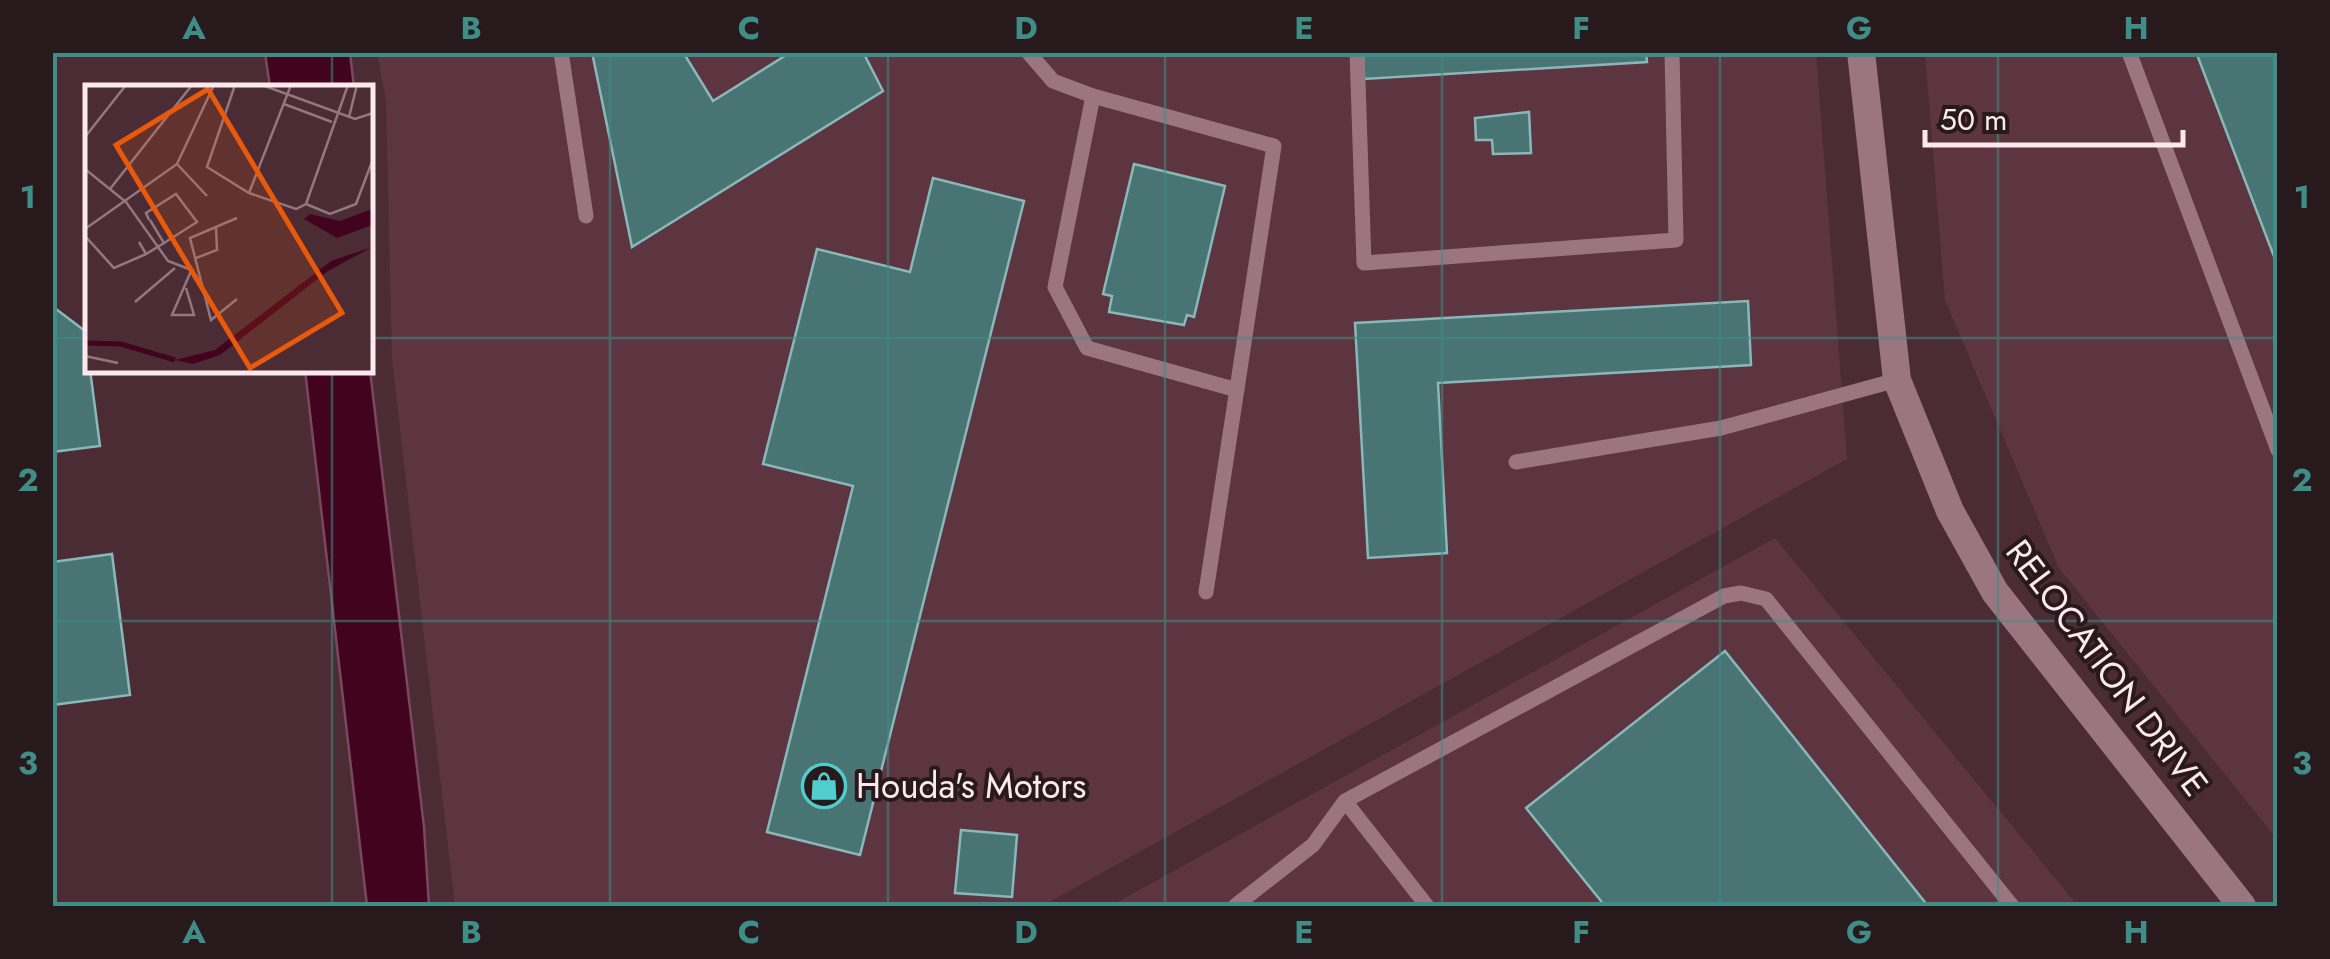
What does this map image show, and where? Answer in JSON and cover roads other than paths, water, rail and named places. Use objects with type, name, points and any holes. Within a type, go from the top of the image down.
[{"type":"street","name":"RELOCATION DRIVE","points":[[1861,52],[1898,380],[1950,511],[1994,592],[2242,906]]},
{"type":"lane","points":[[562,52],[586,216]]},
{"type":"lane","points":[[1028,52],[1053,81],[1093,96],[1274,146],[1206,592]]},
{"type":"lane","points":[[1357,52],[1364,263],[1676,240],[1672,52]]},
{"type":"lane","points":[[2129,52],[2278,450]]},
{"type":"lane","points":[[1093,96],[1056,287],[1087,348],[1238,390]]},
{"type":"lane","points":[[1516,462],[1721,428],[1898,380]]},
{"type":"lane","points":[[1235,906],[1313,845],[1345,801],[1724,596],[1740,593],[1766,599],[2012,906]]},
{"type":"lane","points":[[1345,801],[1427,906]]},
{"type":"place","name":"Houda's Motors","points":[[824,786]]}]
